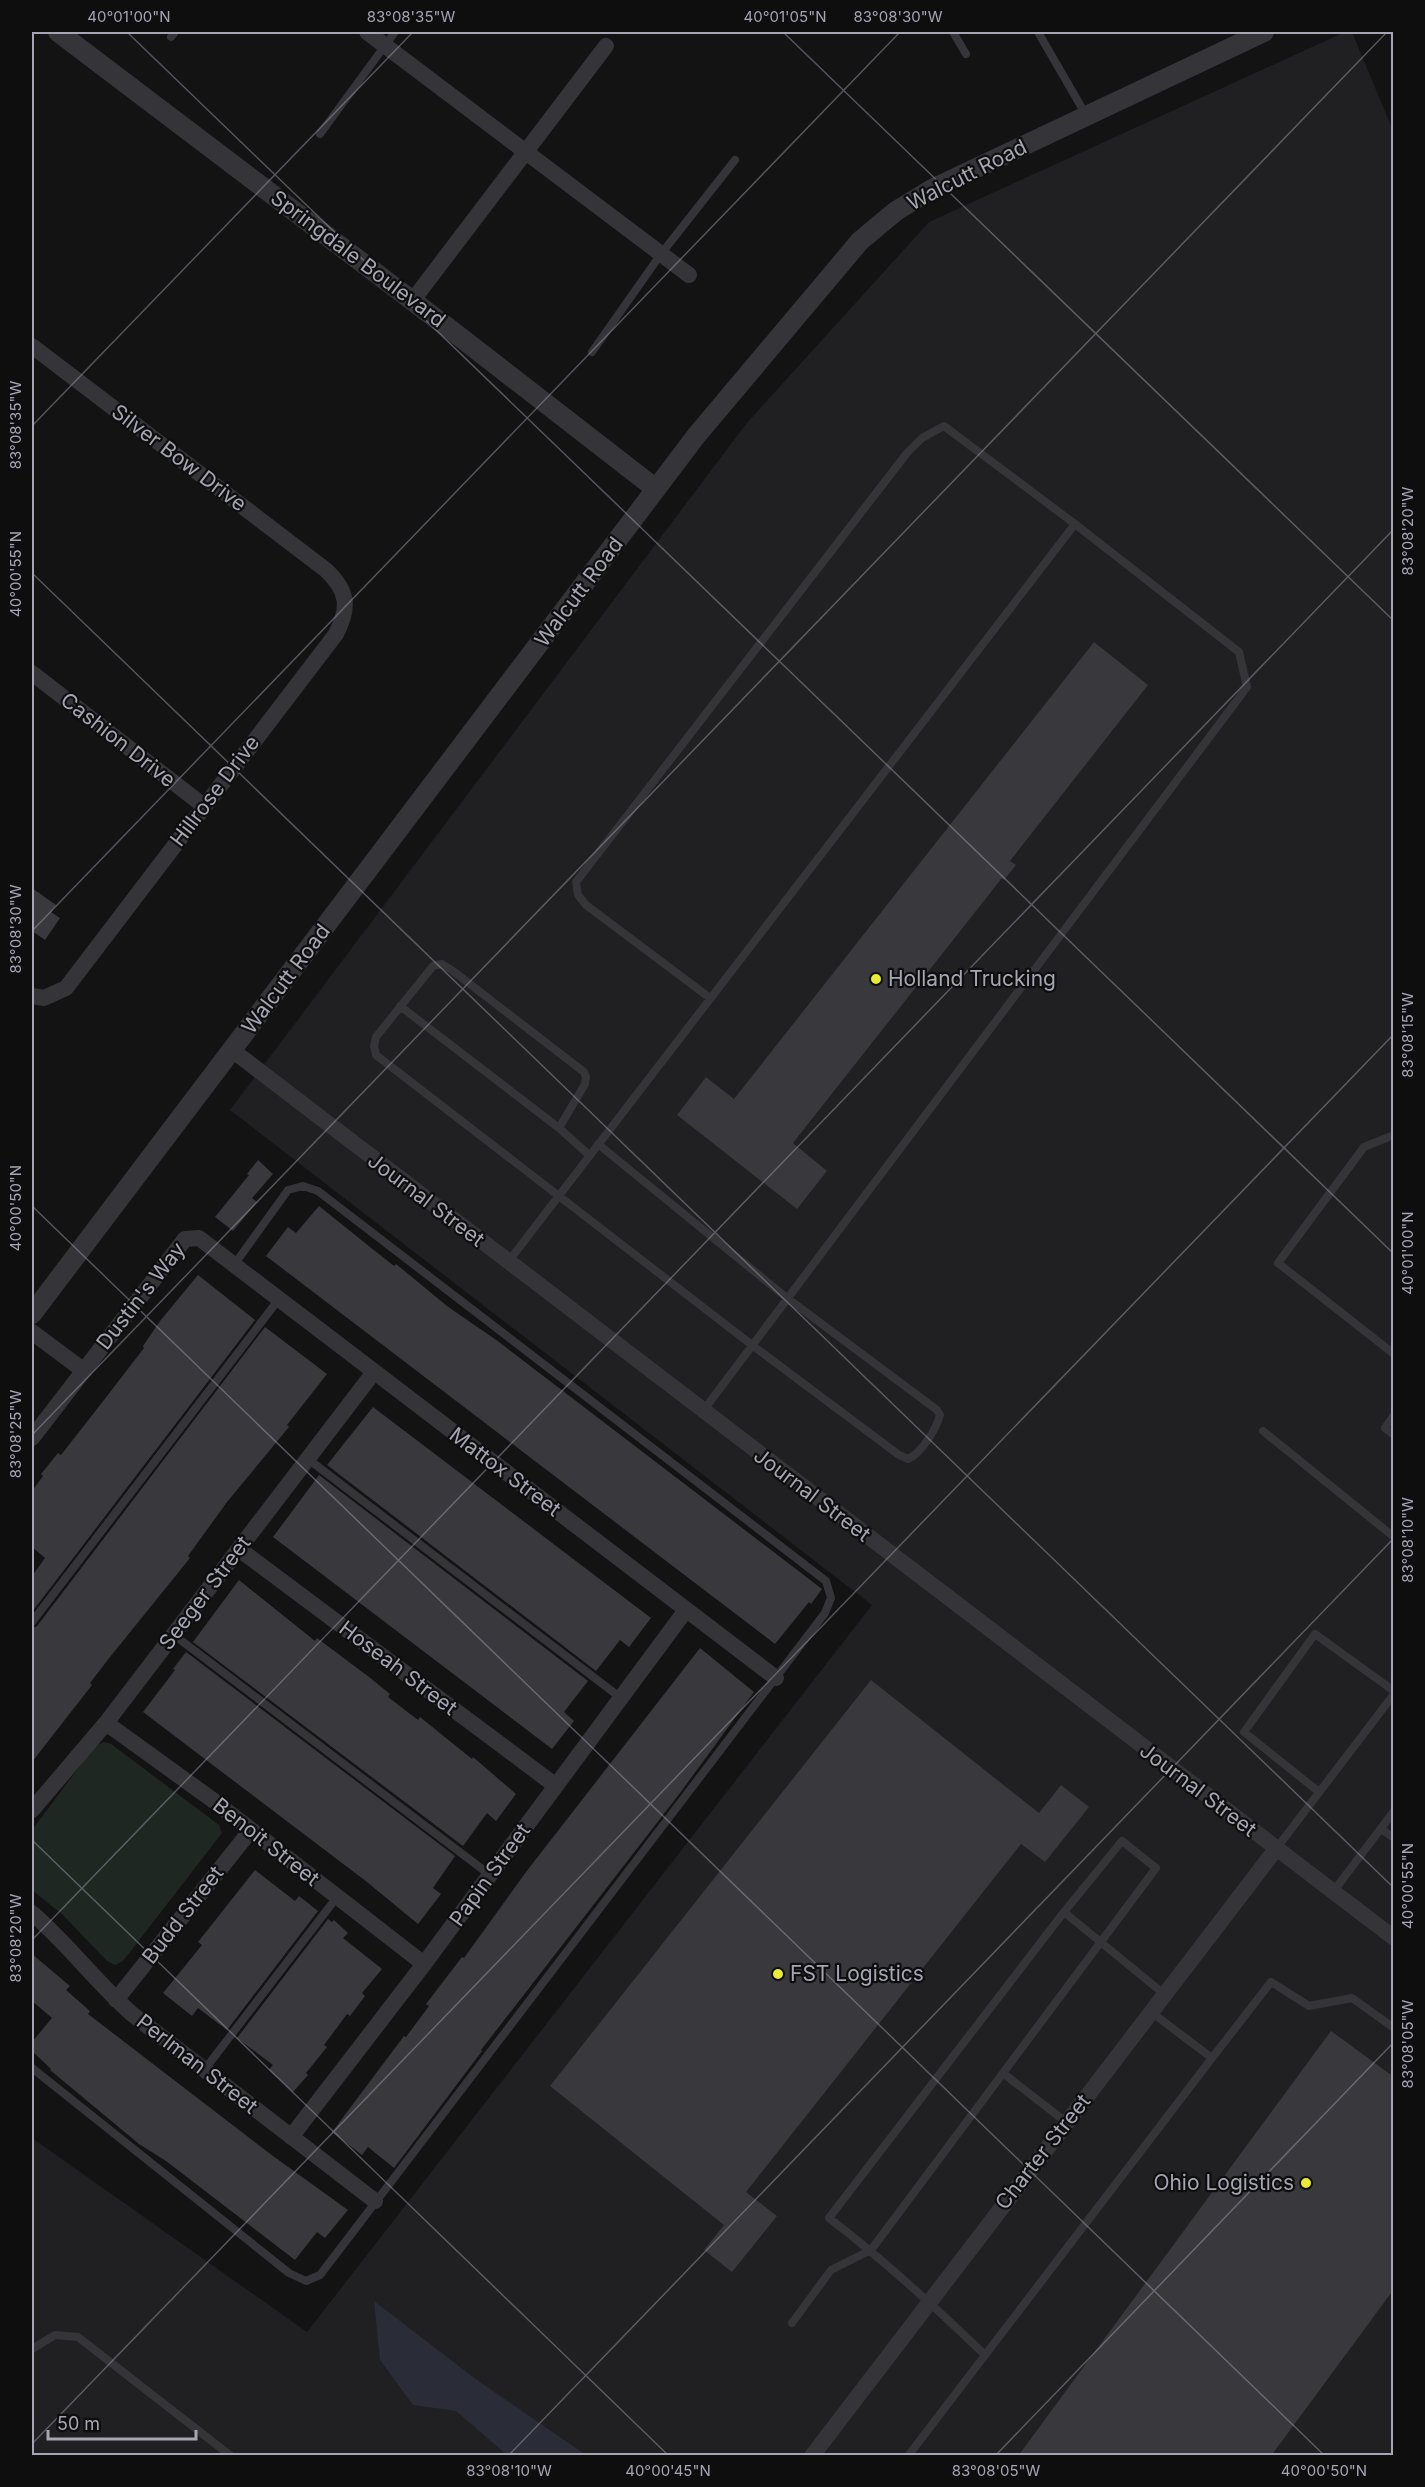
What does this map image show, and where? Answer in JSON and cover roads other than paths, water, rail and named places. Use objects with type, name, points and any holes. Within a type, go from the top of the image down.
[{"type":"street","name":"Springdale Boulevard","points":[[58,32],[413,300],[656,489]]},
{"type":"street","points":[[367,32],[689,275]]},
{"type":"street","name":"Walcutt Road","points":[[32,1314],[696,436],[868,234],[896,211],[932,189],[1264,32]]},
{"type":"street","points":[[413,300],[606,46]]},
{"type":"street","name":"Silver Bow Drive","points":[[32,346],[326,570]]},
{"type":"street","name":"Hillrose Drive","points":[[38,997],[66,988],[336,634],[344,619],[345,601],[340,583],[326,570]]},
{"type":"street","name":"Cashion Drive","points":[[32,673],[204,806]]},
{"type":"street","name":"Journal Street","points":[[232,1050],[1394,1938]]},
{"type":"street","name":"Dustin's Way","points":[[32,1438],[185,1239],[200,1238],[234,1265]]},
{"type":"street","name":"Mattox Street","points":[[234,1265],[776,1678]]},
{"type":"street","name":"Dustin's Way","points":[[32,1332],[83,1370]]},
{"type":"street","name":"Seeger Street","points":[[32,1810],[106,1723],[374,1372]]},
{"type":"street","name":"Hoseah Street","points":[[239,1549],[556,1786]]},
{"type":"street","name":"Papin Street","points":[[291,2137],[424,1964],[686,1610]]},
{"type":"street","name":"Benoit Street","points":[[106,1723],[251,1830],[424,1964]]},
{"type":"street","name":"Budd Street","points":[[116,2000],[251,1830]]},
{"type":"street","name":"Charter Street","points":[[812,2456],[1276,1849]]},
{"type":"street","name":"Perlman Street","points":[[32,1913],[55,1933],[116,2000],[375,2200]]},
{"type":"lane","points":[[320,134],[395,32]]},
{"type":"lane","points":[[953,32],[966,54]]},
{"type":"lane","points":[[1038,32],[1086,115]]},
{"type":"lane","points":[[592,352],[661,254],[735,160]]},
{"type":"lane","points":[[703,1411],[1247,687],[1239,652],[1075,524],[944,426],[922,438],[907,453],[576,882],[578,894],[586,905],[710,998]]},
{"type":"lane","points":[[508,1262],[1075,524]]},
{"type":"lane","points":[[559,1128],[585,1084],[584,1072],[453,971],[442,964],[433,966],[376,1037],[374,1046],[376,1055],[752,1345],[899,1455],[908,1459],[915,1456],[938,1423],[940,1415],[937,1410],[787,1298],[598,1144]]},
{"type":"lane","points":[[400,1006],[559,1128],[589,1155]]},
{"type":"lane","points":[[1394,1135],[1364,1147],[1278,1263],[1394,1354]]},
{"type":"lane","points":[[32,2068],[289,2273],[306,2280],[320,2275],[375,2200],[776,1678],[825,1613],[831,1598],[826,1581],[318,1191],[303,1186],[288,1190],[234,1265]]},
{"type":"lane","points":[[32,1622],[279,1299]]},
{"type":"lane","points":[[1394,1415],[1385,1428],[1394,1435]]},
{"type":"lane","points":[[1263,1431],[1394,1537]]},
{"type":"lane","points":[[308,1459],[621,1698]]},
{"type":"lane","points":[[1276,1849],[1394,1693],[1315,1634],[1245,1732],[1319,1792]]},
{"type":"lane","points":[[174,1635],[490,1875]]},
{"type":"lane","points":[[1332,1892],[1394,1811]]},
{"type":"lane","points":[[1381,1829],[1394,1838]]},
{"type":"lane","points":[[792,2324],[831,2270],[871,2250],[1156,1868],[1122,1841],[1064,1912],[829,2218],[871,2250],[984,2354]]},
{"type":"lane","points":[[205,2069],[337,1897]]},
{"type":"lane","points":[[1064,1912],[1164,1994]]},
{"type":"lane","points":[[908,2456],[1271,1982],[1309,2007],[1352,1998],[1394,2028]]},
{"type":"lane","points":[[1151,2012],[1212,2058]]},
{"type":"lane","points":[[1004,2074],[1066,2122]]},
{"type":"lane","points":[[32,2349],[55,2335],[78,2337],[231,2456]]},
{"type":"place","name":"Holland Trucking","points":[[876,979]]},
{"type":"place","name":"FST Logistics","points":[[778,1974]]},
{"type":"place","name":"Ohio Logistics","points":[[1306,2183]]}]
